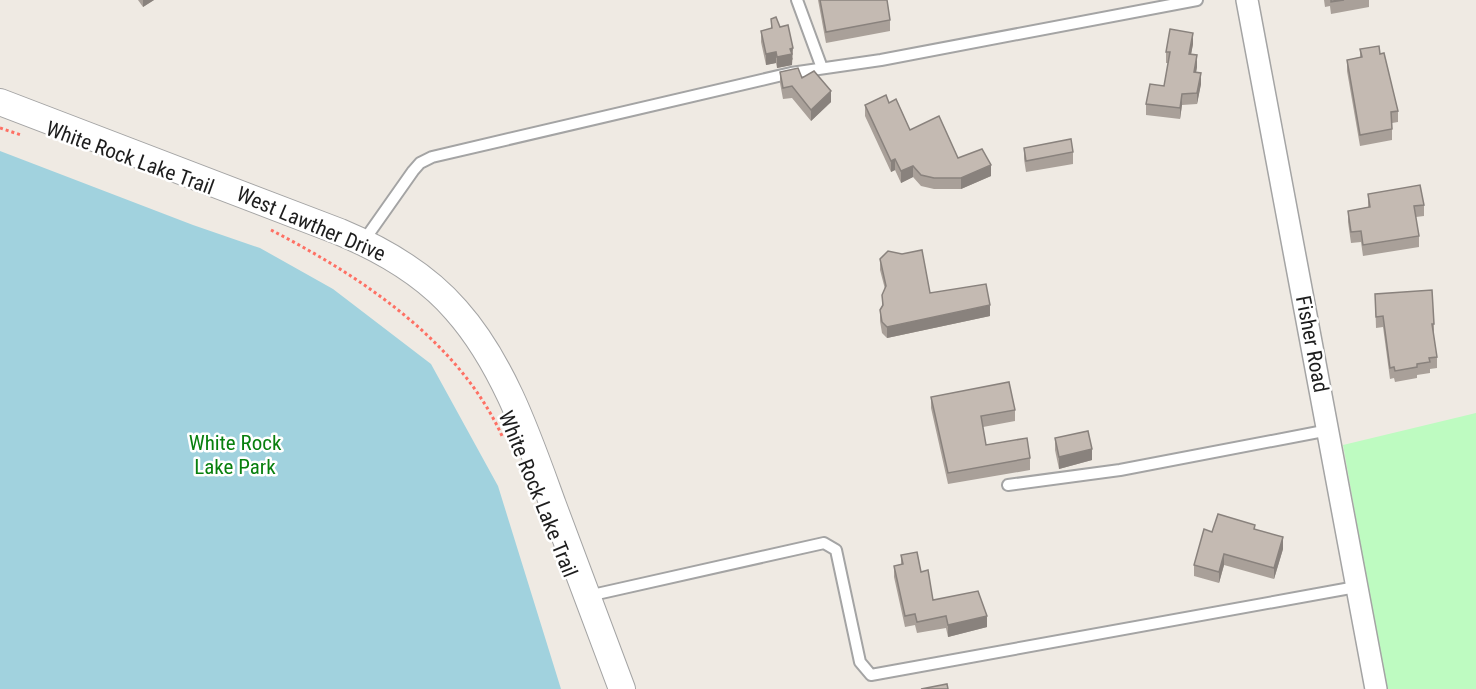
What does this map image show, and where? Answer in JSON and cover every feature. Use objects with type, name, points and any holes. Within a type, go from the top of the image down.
[{"type":"street","name":"Fisher Road","points":[[1247,0],[1376,689]]},
{"type":"street","name":"West Lawther Drive","points":[[0,102],[363,242],[427,282],[456,310],[479,341],[500,377],[538,464],[622,689]]},
{"type":"lane","points":[[797,0],[822,68]]},
{"type":"lane","points":[[363,242],[413,171],[420,163],[432,157],[822,68],[881,60],[1197,0]]},
{"type":"lane","points":[[1008,485],[1120,471],[1329,430]]},
{"type":"lane","points":[[588,596],[824,543],[836,550],[860,662],[871,675],[1356,587]]},
{"type":"path","name":"White Rock Lake Trail","points":[[0,128],[22,135]]},
{"type":"path","name":"White Rock Lake Trail","points":[[270,230],[337,268],[417,327],[445,352],[470,381],[493,416],[508,448]]},
{"type":"green space","points":[[1476,413],[1476,689],[1386,689],[1343,445]]},
{"type":"water","name":"White Rock Lake Park","points":[[0,151],[193,225],[260,248],[333,289],[431,364],[498,486],[561,689],[0,689]]},
{"type":"building","points":[[820,0],[887,0],[890,20],[826,32]]},
{"type":"building","points":[[776,17],[780,27],[788,25],[793,48],[790,49],[792,54],[777,57],[776,52],[766,54],[761,31],[772,28],[771,19]]},
{"type":"building","points":[[1170,29],[1193,33],[1189,54],[1197,55],[1194,72],[1201,73],[1197,93],[1182,94],[1180,108],[1146,104],[1150,84],[1164,86],[1170,52],[1166,52]]},
{"type":"building","points":[[1379,46],[1380,54],[1384,53],[1398,111],[1391,112],[1392,129],[1360,135],[1347,60],[1362,57],[1360,49]]},
{"type":"building","points":[[798,68],[802,78],[814,71],[831,91],[811,110],[792,86],[783,88],[780,72]]},
{"type":"building","points":[[886,95],[889,103],[896,99],[910,130],[939,116],[958,158],[982,149],[991,165],[961,178],[934,178],[921,175],[913,166],[901,171],[895,159],[891,161],[865,105]]},
{"type":"building","points":[[1071,139],[1073,152],[1026,161],[1024,148]]},
{"type":"building","points":[[1420,185],[1424,205],[1414,206],[1419,236],[1363,245],[1361,231],[1351,232],[1348,211],[1370,207],[1368,194]]},
{"type":"building","points":[[922,250],[930,293],[986,284],[990,305],[887,327],[882,322],[880,310],[886,286],[880,259],[888,251],[902,254]]},
{"type":"building","points":[[1432,290],[1434,324],[1432,324],[1437,357],[1429,358],[1430,362],[1417,364],[1417,367],[1395,371],[1394,367],[1390,368],[1383,316],[1376,317],[1375,294]]},
{"type":"building","points":[[1009,382],[1015,410],[981,416],[986,445],[1027,438],[1030,458],[948,473],[931,397]]},
{"type":"building","points":[[1088,431],[1092,449],[1059,457],[1055,438]]},
{"type":"building","points":[[1218,514],[1255,525],[1254,529],[1283,537],[1274,568],[1224,554],[1219,572],[1194,565],[1204,529],[1212,532]]},
{"type":"building","points":[[917,552],[921,572],[928,570],[933,600],[978,591],[987,616],[948,625],[946,616],[917,622],[915,614],[905,616],[894,566],[903,564],[901,555]]},
{"type":"building","points":[[947,684],[948,689],[921,689]]}]
